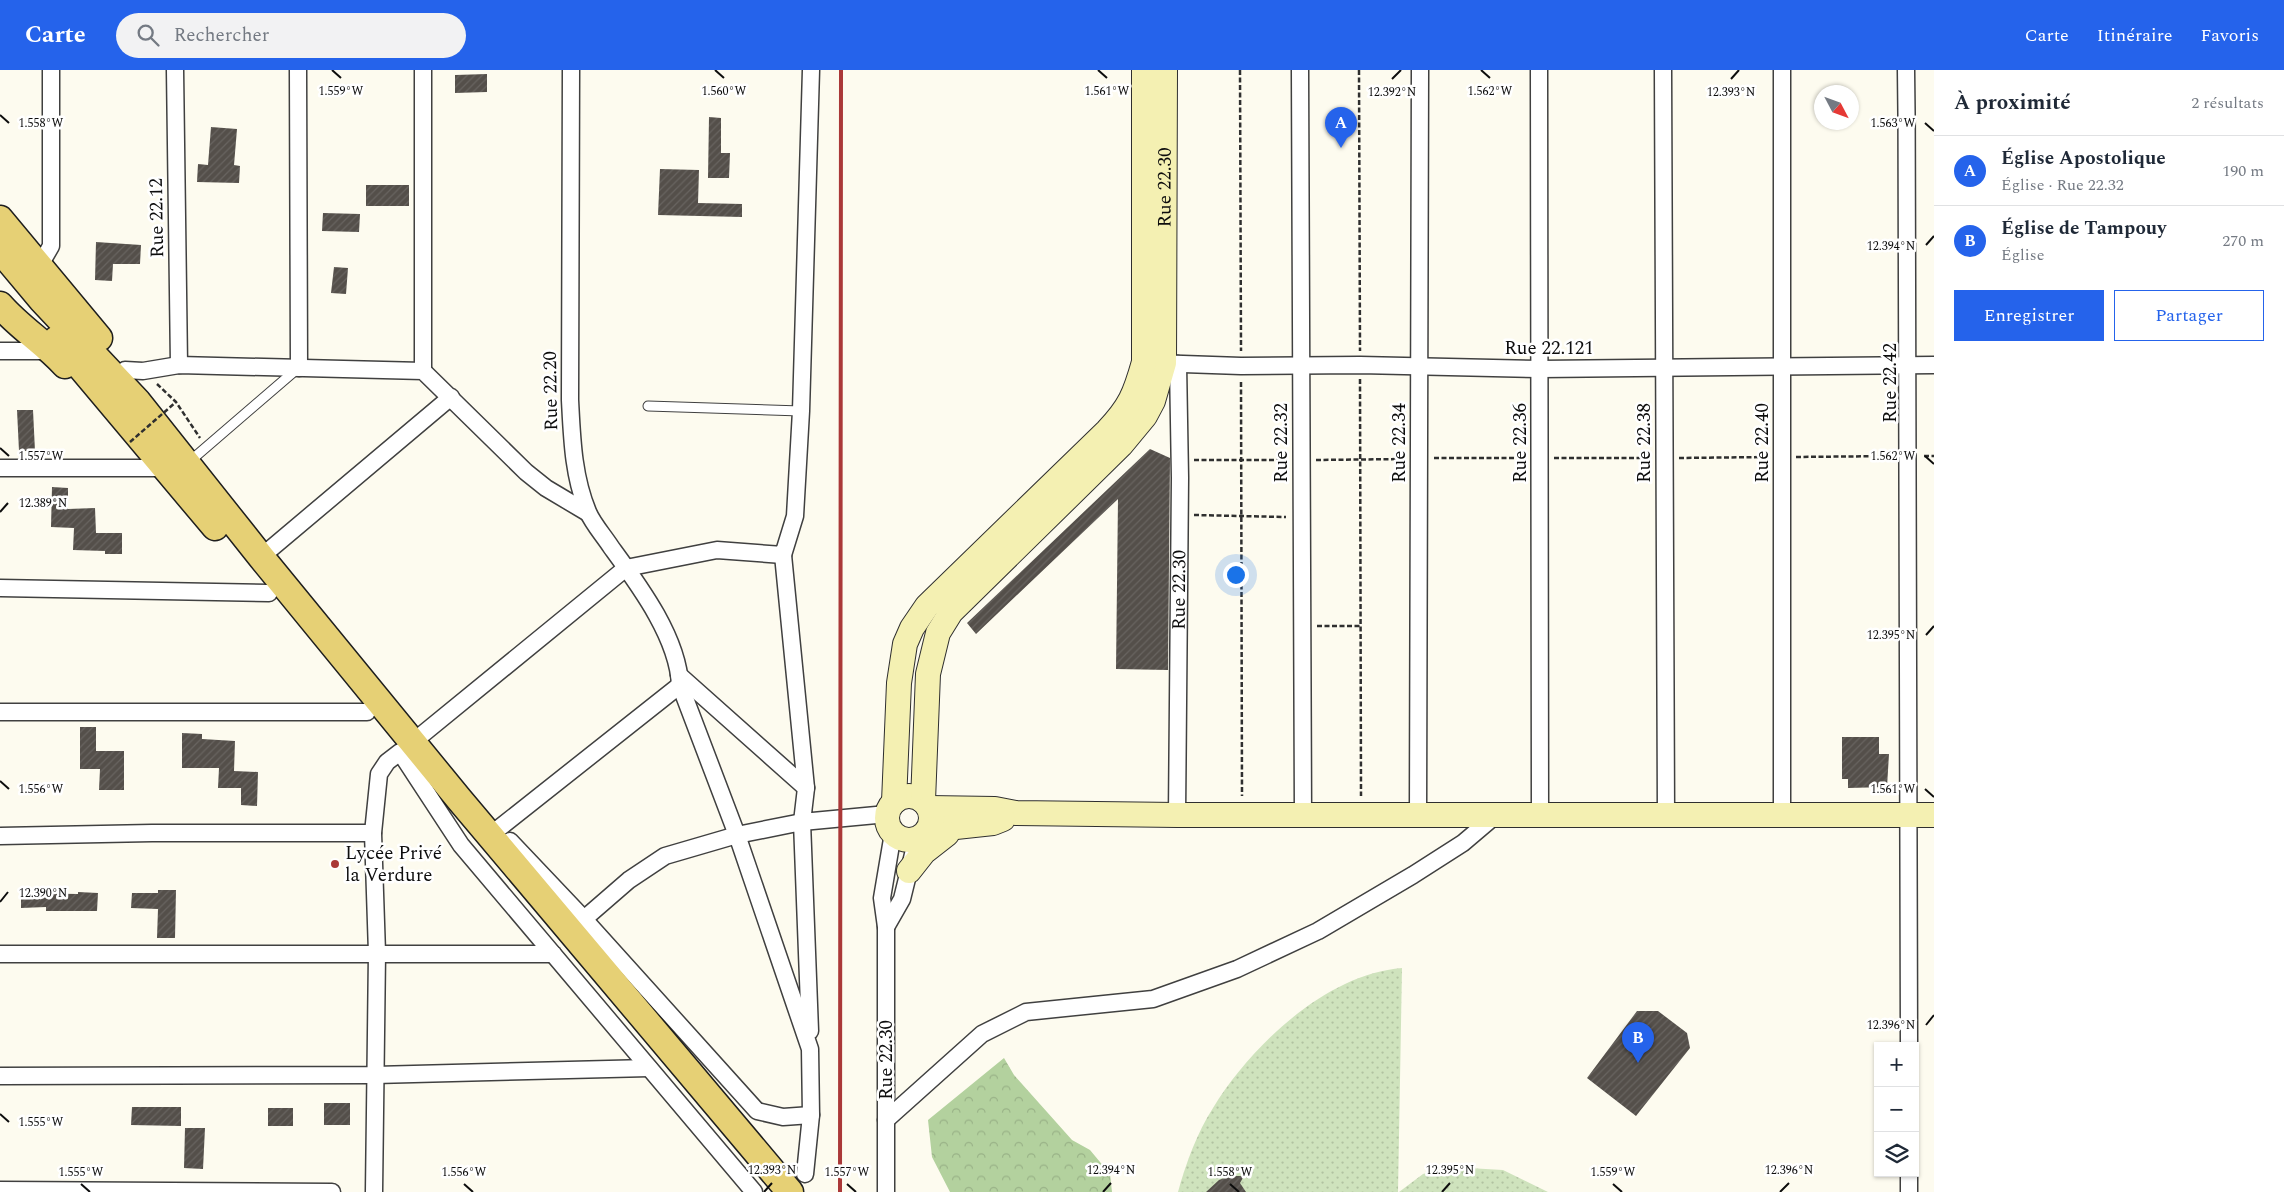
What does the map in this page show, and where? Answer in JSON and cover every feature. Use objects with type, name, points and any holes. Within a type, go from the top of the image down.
[{"type":"main road","points":[[0,219],[134,370],[130,410]]},
{"type":"main road","points":[[0,250],[36,303]]},
{"type":"main road","points":[[0,270],[36,303],[130,410],[187,460],[406,747],[774,1192]]},
{"type":"main road","points":[[0,305],[15,323],[52,351],[97,400],[130,410]]},
{"type":"main road","points":[[187,460],[269,593],[367,712],[406,747],[797,1183]]},
{"type":"street","points":[[40,265],[51,246],[51,70]]},
{"type":"street","name":"Rue 22.12","points":[[175,70],[179,365]]},
{"type":"street","points":[[298,70],[299,368]]},
{"type":"street","points":[[422,371],[424,70]]},
{"type":"street","name":"Rue 22.20","points":[[571,70],[571,410],[577,476],[588,513],[626,568],[668,639],[680,680],[737,835],[810,1049]]},
{"type":"street","points":[[797,1183],[811,1115],[802,822],[806,788],[783,554],[794,516],[801,411],[812,70]]},
{"type":"street","name":"Rue 22.30","points":[[1144,70],[1162,363],[1180,515],[1176,815]]},
{"type":"street","name":"Rue 22.30","points":[[1162,363],[1165,70]]},
{"type":"street","name":"Rue 22.32","points":[[1300,70],[1303,816]]},
{"type":"street","name":"Rue 22.34","points":[[1418,815],[1420,70]]},
{"type":"street","name":"Rue 22.36","points":[[1539,70],[1540,815]]},
{"type":"street","name":"Rue 22.38","points":[[1663,70],[1666,815]]},
{"type":"street","name":"Rue 22.40","points":[[1782,70],[1782,815]]},
{"type":"street","name":"Rue 22.42","points":[[1906,70],[1910,365],[1909,1042]]},
{"type":"street","points":[[0,351],[52,351]]},
{"type":"street","points":[[1162,363],[1135,394],[1120,418],[927,606],[912,628],[905,644],[899,683],[891,816],[904,839],[924,819],[995,809],[1016,813],[1303,816],[1934,815]]},
{"type":"street","points":[[886,927],[902,899],[924,819],[928,674],[938,633],[951,612],[1135,430],[1153,402],[1162,363]]},
{"type":"street","name":"Rue 22.121","points":[[1162,363],[1241,366],[1540,369],[1934,365]]},
{"type":"street","points":[[134,370],[179,365],[422,371],[451,397],[526,472],[546,488],[588,513]]},
{"type":"street","points":[[261,557],[451,397]]},
{"type":"street","points":[[0,468],[187,460]]},
{"type":"street","points":[[374,1192],[377,953],[373,832],[379,774],[387,762],[626,568],[717,550],[783,554]]},
{"type":"street","points":[[0,588],[269,593]]},
{"type":"street","points":[[498,829],[680,680],[806,788]]},
{"type":"street","points":[[0,712],[367,712]]},
{"type":"street","points":[[406,747],[464,789],[498,829],[584,919],[757,1111],[784,1117],[811,1115]]},
{"type":"street","points":[[406,747],[461,845],[754,1192]]},
{"type":"street","points":[[891,816],[899,798],[912,796],[924,819]]},
{"type":"street","points":[[924,819],[958,826],[993,823],[1016,813]]},
{"type":"street","points":[[886,1120],[982,1034],[1026,1012],[1153,999],[1237,969],[1318,931],[1413,875],[1463,843],[1496,815]]},
{"type":"street","points":[[584,919],[629,880],[665,856],[737,835],[802,822],[891,816]]},
{"type":"street","name":"Rue 22.30","points":[[886,1192],[886,927],[882,898],[891,816]]},
{"type":"street","points":[[909,870],[924,852],[958,826]]},
{"type":"street","points":[[0,836],[133,833],[373,832]]},
{"type":"street","points":[[0,954],[553,954]]},
{"type":"street","points":[[0,1076],[375,1075],[649,1068]]},
{"type":"street","points":[[1909,1177],[1909,1192]]},
{"type":"street","points":[[0,1190],[332,1192]]},
{"type":"lane","points":[[187,460],[299,368]]},
{"type":"lane","points":[[648,406],[801,411]]},
{"type":"path","points":[[1240,70],[1242,815]]},
{"type":"path","points":[[1359,70],[1361,815]]},
{"type":"path","points":[[134,370],[176,402],[187,460]]},
{"type":"path","points":[[130,442],[176,402]]},
{"type":"path","points":[[1180,515],[1302,518]]},
{"type":"path","points":[[1302,626],[1360,626]]},
{"type":"green space","points":[[1402,968],[1398,1192],[1178,1192],[1192,1148],[1207,1118],[1229,1084],[1269,1038],[1293,1017],[1319,999],[1346,984],[1374,973]]},
{"type":"green space","points":[[1004,1058],[1014,1075],[1072,1140],[1090,1150],[1110,1174],[1112,1192],[950,1192],[932,1157],[928,1120]]},
{"type":"green space","points":[[1451,1167],[1503,1170],[1548,1192],[1399,1192],[1423,1174]]},
{"type":"building","points":[[487,74],[487,92],[455,93],[455,75]]},
{"type":"building","points":[[709,117],[721,118],[721,153],[730,153],[729,178],[708,178]]},
{"type":"building","points":[[211,127],[237,129],[234,165],[240,166],[239,183],[197,182],[198,164],[208,165]]},
{"type":"building","points":[[660,169],[699,170],[698,203],[742,204],[742,217],[658,215]]},
{"type":"building","points":[[366,185],[409,185],[409,206],[366,206]]},
{"type":"building","points":[[323,213],[360,214],[359,232],[322,231]]},
{"type":"building","points":[[96,242],[141,245],[140,264],[113,264],[112,281],[95,280]]},
{"type":"building","points":[[334,267],[348,268],[346,294],[331,293]]},
{"type":"building","points":[[17,410],[33,410],[35,451],[19,451]]},
{"type":"building","points":[[1150,449],[1170,458],[1168,670],[1116,669],[1118,499],[976,634],[967,623]]},
{"type":"building","points":[[52,487],[68,488],[68,509],[95,508],[96,533],[122,533],[122,554],[105,554],[105,551],[73,550],[74,528],[51,527]]},
{"type":"building","points":[[80,727],[96,727],[96,751],[124,751],[124,790],[99,790],[100,769],[80,769]]},
{"type":"building","points":[[182,733],[202,734],[202,739],[235,741],[234,771],[258,772],[257,806],[241,805],[241,788],[218,788],[219,768],[182,768]]},
{"type":"building","points":[[1842,737],[1879,737],[1879,754],[1889,754],[1887,787],[1848,788],[1848,779],[1842,779]]},
{"type":"building","points":[[158,890],[176,890],[175,938],[157,938],[158,909],[131,908],[132,893],[158,893]]},
{"type":"building","points":[[78,892],[98,893],[97,911],[46,911],[46,907],[21,908],[21,893],[78,894]]},
{"type":"building","points":[[1637,1011],[1658,1011],[1687,1033],[1690,1048],[1636,1116],[1587,1078]]},
{"type":"building","points":[[324,1103],[350,1103],[350,1125],[324,1125]]},
{"type":"building","points":[[132,1107],[181,1107],[181,1126],[131,1125]]},
{"type":"building","points":[[268,1108],[293,1108],[293,1126],[268,1126]]},
{"type":"building","points":[[185,1128],[205,1128],[203,1169],[184,1168]]},
{"type":"building","points":[[1230,1176],[1244,1176],[1240,1183],[1246,1192],[1206,1192],[1219,1180]]},
{"type":"railway","points":[[840,1192],[841,70]]},
{"type":"place","name":"Église Apostolique","points":[[1341,148]]},
{"type":"place","name":"Lycée Privé la Verdure","points":[[335,864]]},
{"type":"place","name":"Église de Tampouy","points":[[1638,1063]]}]
